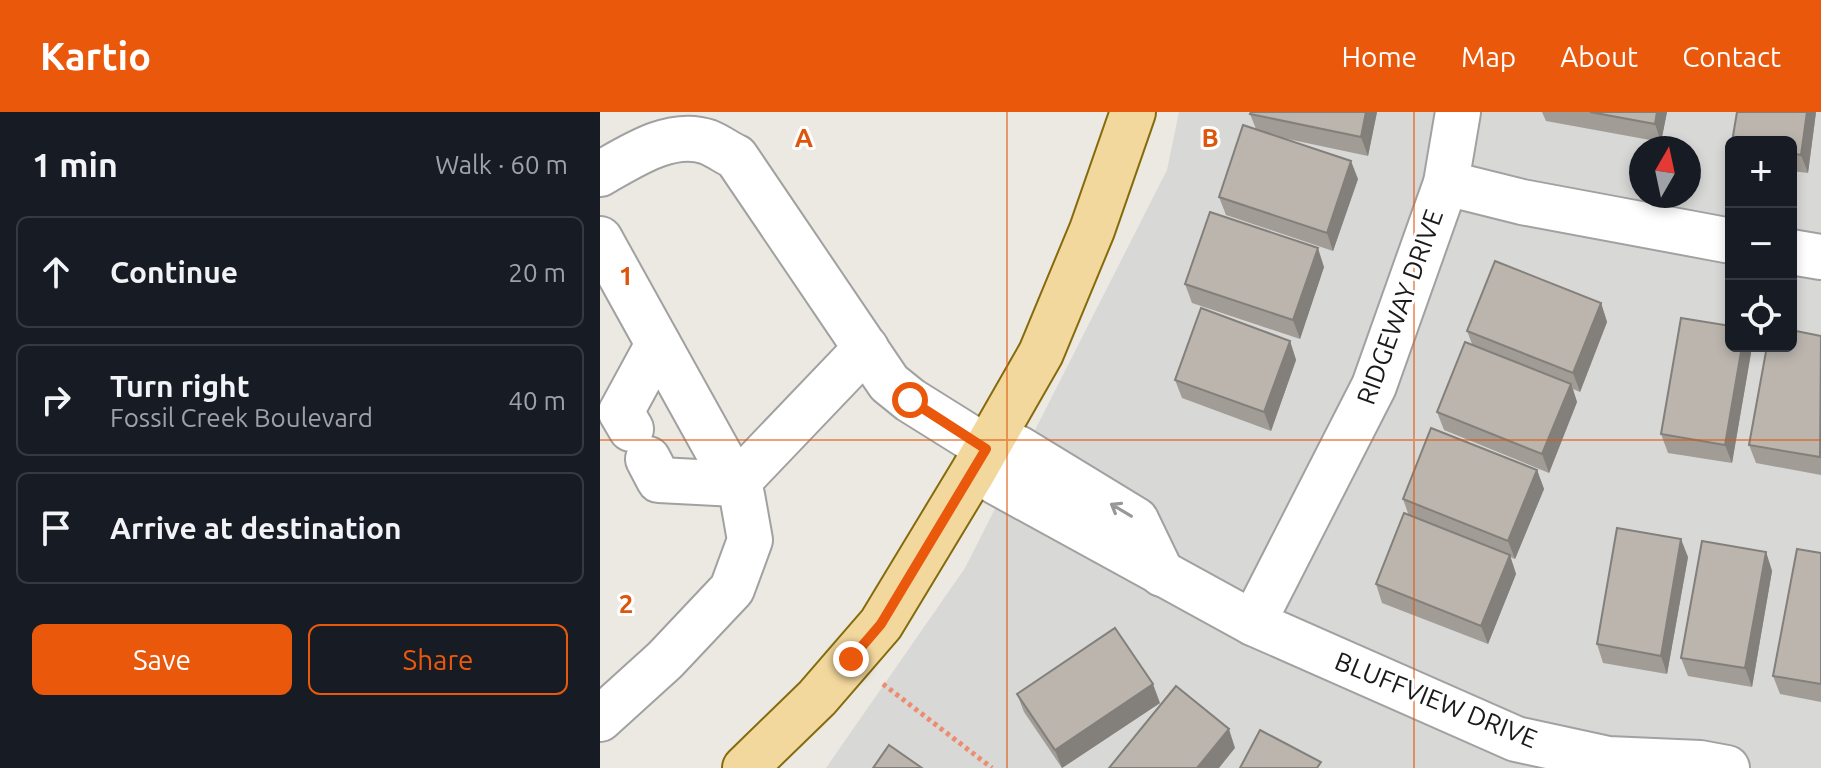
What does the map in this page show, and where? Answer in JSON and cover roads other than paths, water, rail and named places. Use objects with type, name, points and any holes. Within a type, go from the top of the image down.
[{"type":"main road","points":[[745,768],[817,698],[881,624],[992,452],[1041,353],[1092,230],[1133,112]]},
{"type":"street","name":"RIDGEWAY DRIVE","points":[[1253,623],[1374,386],[1446,183],[1458,112]]},
{"type":"street","points":[[600,174],[649,147],[680,141],[705,141],[736,157],[889,383],[910,400],[992,452]]},
{"type":"street","points":[[1446,183],[1522,202],[1725,240]]},
{"type":"street","points":[[600,239],[742,495],[750,540],[732,589],[665,660],[600,719]]},
{"type":"street","points":[[1797,253],[1821,257]]},
{"type":"street","points":[[658,344],[621,412],[659,480],[736,484],[866,348]]},
{"type":"street","name":"BLUFFVIEW DRIVE","points":[[992,452],[996,482],[1162,574],[1253,623],[1516,739],[1607,764],[1700,763],[1727,768]]}]
